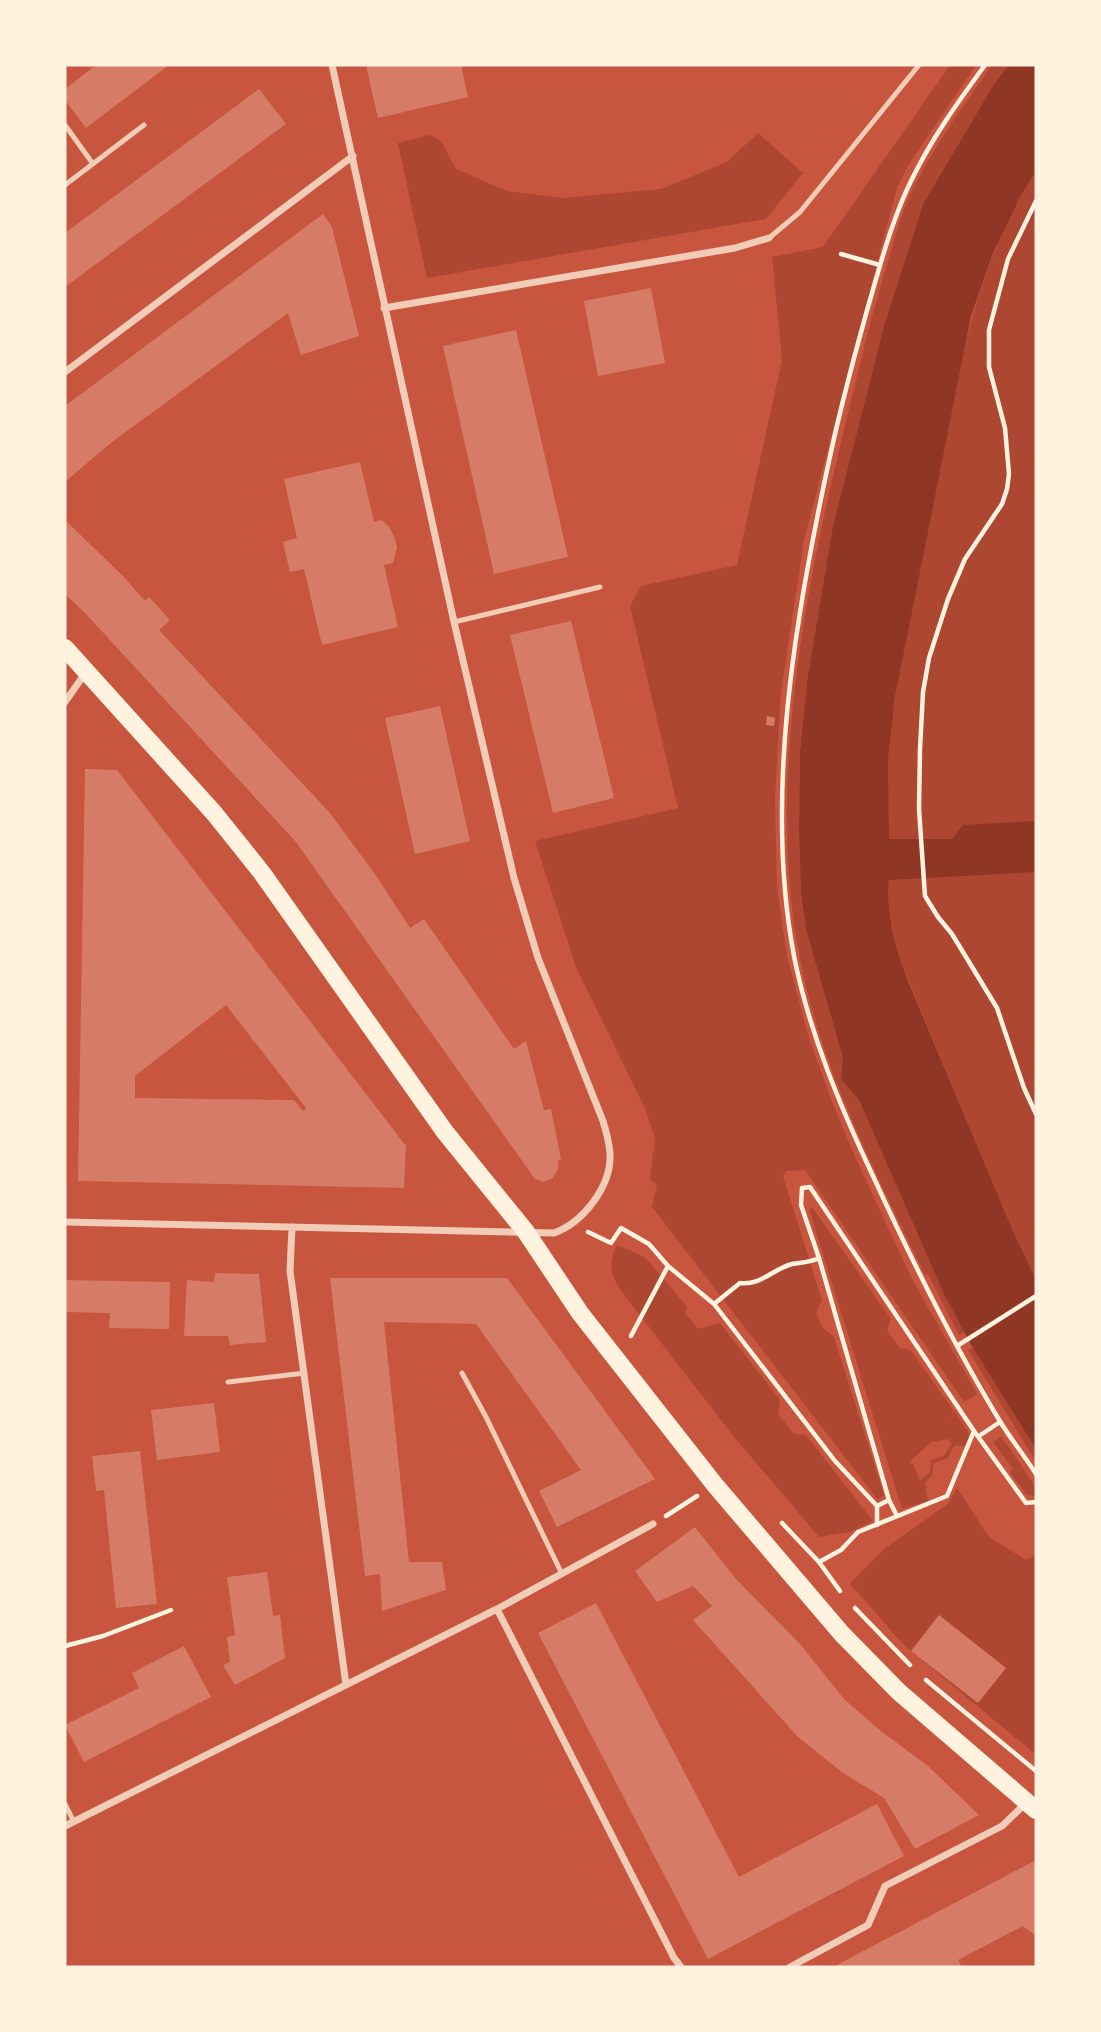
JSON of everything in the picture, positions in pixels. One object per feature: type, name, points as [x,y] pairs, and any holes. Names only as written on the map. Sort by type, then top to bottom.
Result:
[{"type":"main road","points":[[65,648],[214,813],[262,873],[445,1132],[526,1233],[580,1312],[715,1485],[842,1634],[890,1682],[1032,1806]]},
{"type":"street","points":[[65,1222],[554,1233],[572,1224],[591,1204],[605,1180],[610,1154],[608,1138],[538,958],[522,905],[454,622],[332,65]]},
{"type":"street","points":[[65,372],[353,156]]},
{"type":"street","points":[[384,308],[734,248],[769,238]]},
{"type":"street","points":[[65,702],[87,671]]},
{"type":"street","points":[[292,1227],[290,1271],[346,1685]]},
{"type":"street","points":[[65,1826],[497,1609],[653,1524]]},
{"type":"street","points":[[497,1609],[681,1967]]},
{"type":"street","points":[[790,1967],[868,1925],[885,1886],[1002,1826],[1032,1806]]},
{"type":"lane","points":[[769,238],[800,212],[919,65]]},
{"type":"lane","points":[[65,125],[93,164]]},
{"type":"lane","points":[[65,185],[144,125]]},
{"type":"lane","points":[[454,622],[600,587]]},
{"type":"lane","points":[[228,1382],[305,1373]]},
{"type":"lane","points":[[462,1373],[492,1428],[562,1574]]},
{"type":"lane","points":[[65,1804],[74,1822]]},
{"type":"path","points":[[985,65],[943,123],[900,205],[848,376],[820,502],[803,601],[784,755],[784,872],[794,954],[804,999],[827,1067],[884,1202],[957,1346],[1000,1422],[1036,1474]]},
{"type":"path","points":[[1036,201],[1008,258],[989,330],[989,367],[1005,428],[1009,474],[1007,489],[1002,504],[965,559],[948,599],[929,658],[923,692],[919,809],[925,896],[952,934],[997,1008],[1024,1088],[1036,1114]]},
{"type":"path","points":[[841,254],[880,265]]},
{"type":"path","points":[[898,1516],[889,1500],[801,1205],[802,1188],[810,1187],[974,1431],[1026,1503],[1036,1502]]},
{"type":"path","points":[[572,1224],[611,1243],[621,1228],[649,1244],[668,1266],[714,1304],[835,1461],[877,1506],[877,1525]]},
{"type":"path","points":[[714,1304],[740,1283],[750,1285],[790,1265],[804,1264],[819,1258]]},
{"type":"path","points":[[631,1336],[668,1266]]},
{"type":"path","points":[[957,1346],[1036,1296]]},
{"type":"path","points":[[979,1436],[1000,1422]]},
{"type":"path","points":[[819,1562],[841,1549],[858,1532],[947,1496],[974,1431]]},
{"type":"path","points":[[653,1524],[715,1485]]},
{"type":"path","points":[[877,1506],[889,1500]]},
{"type":"path","points":[[65,1646],[103,1636],[170,1610]]},
{"type":"shaded area","points":[[950,65],[976,65],[909,164],[897,188],[804,540],[781,693],[775,798],[777,888],[787,956],[808,1035],[853,1152],[911,1277],[977,1394],[964,1402],[805,1170],[786,1171],[783,1176],[822,1300],[816,1313],[823,1328],[834,1337],[884,1495],[878,1500],[652,1207],[657,1185],[650,1179],[655,1138],[644,1106],[576,967],[535,841],[678,808],[630,606],[641,586],[737,565],[782,360],[772,257],[823,247]]},
{"type":"shaded area","points":[[992,65],[1009,65],[994,84],[923,204],[884,326],[833,526],[808,675],[800,751],[801,893],[806,929],[843,1058],[841,1079],[859,1100],[943,1292],[966,1331],[959,1335],[928,1274],[925,1275],[868,1156],[819,1033],[798,948],[789,881],[787,812],[797,671],[808,601],[836,463],[878,295],[903,212],[921,173]]},
{"type":"shaded area","points":[[1009,65],[1036,65],[1036,171],[993,253],[971,316],[895,697],[888,759],[889,839],[952,839],[963,825],[1036,821],[1036,872],[889,880],[888,894],[892,932],[908,981],[1036,1280],[1036,1449],[973,1348],[943,1292],[859,1100],[841,1079],[843,1058],[806,929],[801,893],[799,830],[800,751],[808,675],[833,526],[884,326],[923,204],[994,84]]},
{"type":"shaded area","points":[[758,133],[803,173],[766,219],[427,278],[398,143],[430,135],[441,141],[456,169],[507,191],[562,198],[661,189],[727,162]]},
{"type":"shaded area","points":[[1036,171],[1036,1280],[895,948],[889,921],[888,759],[895,697],[947,428],[973,314],[999,241]]},
{"type":"shaded area","points":[[812,1207],[891,1319],[887,1330],[900,1348],[911,1350],[953,1410],[951,1424],[954,1410],[968,1432],[972,1445],[954,1446],[948,1458],[934,1463],[932,1475],[925,1483],[928,1501],[902,1509],[809,1209]],"holes":[[[948,1439],[951,1445],[944,1456],[931,1460],[930,1472],[920,1480],[913,1464],[908,1463],[931,1442]]]},
{"type":"shaded area","points":[[617,1245],[645,1257],[687,1307],[685,1313],[698,1329],[720,1323],[780,1400],[778,1414],[794,1434],[806,1435],[873,1521],[850,1532],[819,1537],[735,1438],[620,1290],[611,1266]]},
{"type":"shaded area","points":[[973,1348],[1036,1449],[1036,1462],[968,1350]]},
{"type":"shaded area","points":[[1001,1436],[1036,1487],[1036,1496],[1027,1495],[1010,1472],[1013,1469],[993,1442]]},
{"type":"shaded area","points":[[957,1488],[989,1537],[1026,1560],[1036,1555],[1036,1755],[903,1644],[850,1584],[884,1549],[948,1504]]},
{"type":"building","points":[[96,65],[169,65],[86,128],[65,100],[65,89]]},
{"type":"building","points":[[366,65],[461,65],[468,97],[378,118]]},
{"type":"building","points":[[259,89],[286,124],[65,287],[65,233]]},
{"type":"building","points":[[323,214],[332,227],[359,336],[301,355],[288,313],[112,442],[65,482],[65,406]]},
{"type":"building","points":[[651,288],[665,363],[598,376],[584,301]]},
{"type":"building","points":[[516,330],[568,557],[494,574],[443,346]]},
{"type":"building","points":[[360,462],[374,522],[382,520],[390,528],[397,547],[393,563],[384,565],[398,627],[322,645],[304,569],[290,572],[283,542],[297,538],[284,479]]},
{"type":"building","points":[[65,520],[145,601],[149,597],[170,620],[159,630],[330,813],[410,928],[424,919],[514,1049],[526,1041],[544,1110],[551,1109],[561,1159],[553,1178],[544,1182],[535,1179],[296,842],[65,594]]},
{"type":"building","points":[[571,621],[614,798],[553,813],[510,635]]},
{"type":"building","points":[[440,706],[470,841],[415,854],[385,718]]},
{"type":"building","points":[[767,716],[775,718],[774,726],[766,725]]},
{"type":"building","points":[[85,769],[117,770],[406,1146],[404,1188],[78,1181]],"holes":[[[226,1005],[306,1108],[303,1111],[294,1100],[135,1098],[135,1076]]]},
{"type":"building","points":[[215,1273],[259,1274],[266,1342],[230,1345],[228,1336],[184,1336],[187,1280],[214,1282]]},
{"type":"building","points":[[330,1278],[507,1278],[655,1479],[557,1527],[539,1491],[581,1470],[476,1324],[384,1322],[409,1562],[442,1562],[446,1590],[382,1611],[380,1574],[365,1576]]},
{"type":"building","points":[[65,1280],[170,1282],[169,1329],[109,1328],[110,1313],[65,1312]]},
{"type":"building","points":[[214,1403],[220,1452],[157,1460],[151,1410]]},
{"type":"building","points":[[140,1451],[157,1604],[116,1608],[104,1490],[96,1491],[92,1456]]},
{"type":"building","points":[[695,1527],[736,1579],[800,1644],[844,1699],[882,1732],[928,1766],[979,1815],[915,1849],[884,1798],[843,1773],[798,1737],[693,1620],[712,1606],[693,1586],[657,1602],[635,1571]]},
{"type":"building","points":[[267,1572],[273,1616],[280,1615],[285,1658],[235,1685],[223,1665],[230,1662],[227,1637],[235,1635],[227,1577]]},
{"type":"building","points":[[596,1603],[739,1877],[877,1804],[904,1856],[708,1959],[538,1633]]},
{"type":"building","points":[[939,1615],[1006,1668],[978,1703],[911,1651]]},
{"type":"building","points":[[184,1646],[211,1697],[84,1762],[65,1725],[139,1688],[132,1673]]},
{"type":"building","points":[[1036,1860],[1036,1936],[1023,1926],[958,1960],[962,1967],[833,1967]]}]
